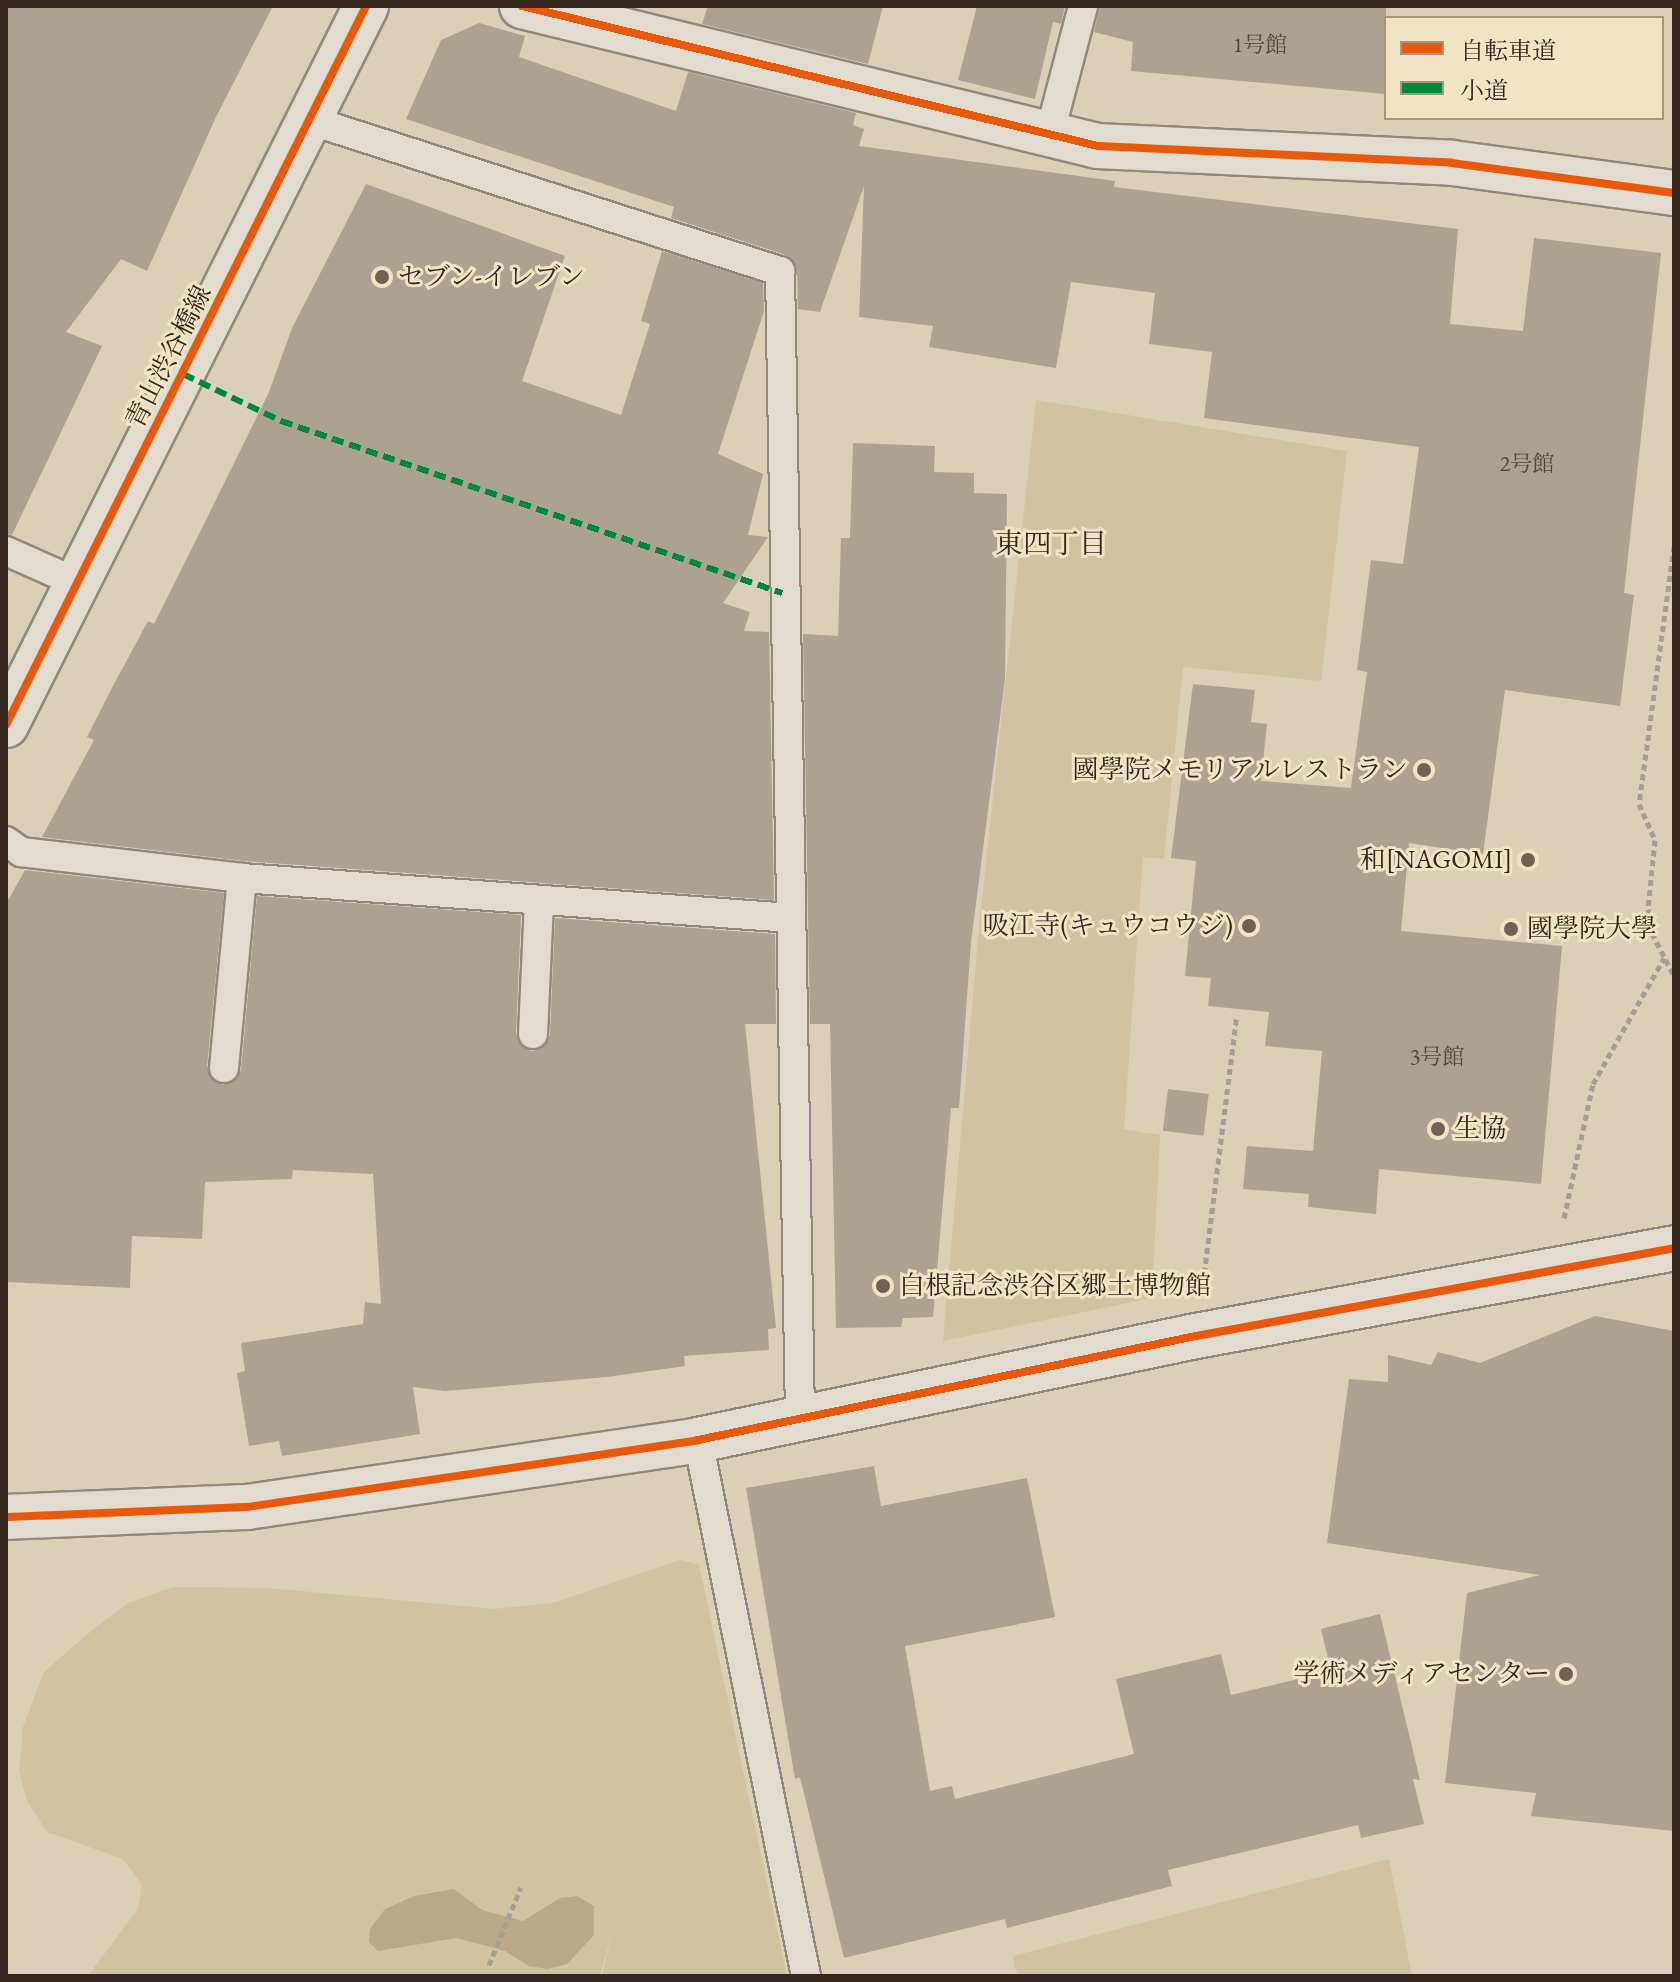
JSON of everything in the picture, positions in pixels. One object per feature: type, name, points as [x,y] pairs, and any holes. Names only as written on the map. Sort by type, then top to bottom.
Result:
[{"type":"street","name":"青山渋谷橋線","points":[[6,725],[366,6]]},
{"type":"street","points":[[522,6],[1098,146],[1452,163],[1674,193]]},
{"type":"street","points":[[6,1517],[247,1507],[698,1440],[1196,1336],[1674,1248]]},
{"type":"lane","points":[[1049,136],[1083,6]]},
{"type":"lane","points":[[309,120],[780,271],[800,1420]]},
{"type":"lane","points":[[6,551],[78,583]]},
{"type":"lane","points":[[6,841],[21,852],[242,878],[791,918]]},
{"type":"lane","points":[[224,1068],[242,878]]},
{"type":"lane","points":[[533,1034],[539,900]]},
{"type":"lane","points":[[698,1440],[806,1976]]},
{"type":"path","points":[[1674,546],[1639,804],[1655,840],[1648,909],[1652,933],[1674,976]]},
{"type":"path","points":[[1565,1229],[1563,1206],[1593,1084],[1665,958]]},
{"type":"path","points":[[1196,1336],[1237,1015]]},
{"type":"path","points":[[489,1965],[521,1887]]},
{"type":"shaded area","points":[[1036,400],[1347,451],[1321,681],[1183,667],[1164,859],[1143,857],[1124,1129],[1160,1135],[1152,1298],[943,1341],[979,927]]},
{"type":"shaded area","points":[[680,1560],[699,1565],[787,1976],[602,1976],[613,1929],[600,1976],[88,1976],[138,1909],[142,1885],[123,1859],[47,1832],[27,1801],[19,1771],[23,1727],[44,1672],[129,1603],[173,1587],[268,1588],[494,1609],[553,1603]]},
{"type":"shaded area","points":[[1389,1859],[1412,1976],[1019,1976],[1015,1968],[1013,1956]]},
{"type":"shaded area","points":[[454,1889],[482,1910],[523,1921],[560,1898],[577,1896],[594,1906],[594,1935],[567,1964],[547,1969],[529,1966],[505,1951],[456,1938],[378,1951],[369,1942],[370,1929],[385,1909],[414,1896]]},
{"type":"building","points":[[6,6],[273,6],[216,117],[147,271],[121,259],[66,332],[102,346],[12,535],[6,534]]},
{"type":"building","points":[[708,6],[883,6],[868,64],[702,24]]},
{"type":"building","points":[[977,6],[1065,6],[1061,24],[1053,22],[1035,99],[958,80]]},
{"type":"building","points":[[1100,6],[1386,6],[1384,94],[1131,71],[1133,42],[1094,32]]},
{"type":"building","points":[[479,23],[525,36],[519,57],[676,111],[688,72],[856,113],[853,125],[864,129],[859,146],[1115,181],[1114,187],[1458,229],[1450,324],[1523,331],[1534,238],[1661,253],[1624,593],[1634,595],[1620,706],[1505,690],[1483,854],[1409,843],[1401,931],[1562,946],[1541,1184],[1379,1169],[1376,1214],[1308,1207],[1309,1194],[1243,1189],[1247,1146],[1313,1151],[1322,1051],[1265,1046],[1269,1012],[1208,1006],[1211,978],[1185,976],[1196,861],[1171,858],[1193,684],[1255,690],[1251,722],[1267,724],[1261,781],[1351,788],[1367,672],[1357,670],[1371,560],[1403,564],[1419,447],[1204,418],[1212,352],[1149,344],[1155,293],[1071,282],[1056,368],[929,347],[933,326],[859,317],[864,186],[820,312],[798,309],[797,270],[786,255],[671,218],[674,207],[406,119],[441,40]]},
{"type":"building","points":[[366,184],[565,256],[522,381],[621,415],[650,324],[641,321],[662,251],[763,283],[764,311],[718,454],[763,474],[748,535],[768,537],[723,603],[750,612],[744,631],[769,632],[774,900],[244,861],[42,837],[94,740],[87,737],[113,686],[148,621],[154,624],[200,532],[269,392],[292,328]]},
{"type":"building","points":[[853,443],[935,446],[934,472],[974,473],[974,493],[1007,494],[1005,679],[971,942],[959,1108],[951,1108],[933,1317],[903,1318],[901,1327],[836,1328],[830,1024],[810,1024],[803,634],[838,636],[841,538],[850,538]]},
{"type":"building","points":[[25,870],[224,893],[207,1066],[214,1081],[223,1085],[237,1078],[241,1070],[257,896],[521,915],[516,1033],[518,1042],[531,1051],[541,1049],[550,1035],[555,918],[775,934],[776,1024],[745,1024],[776,1328],[768,1329],[769,1350],[684,1356],[685,1366],[607,1377],[445,1391],[413,1387],[420,1434],[282,1456],[279,1441],[249,1446],[237,1373],[245,1371],[241,1343],[363,1324],[365,1302],[381,1304],[373,1174],[293,1170],[292,1179],[205,1182],[202,1239],[132,1236],[130,1288],[6,1282],[6,904]]},
{"type":"building","points":[[1168,1089],[1209,1094],[1204,1136],[1163,1131]]},
{"type":"building","name":"学術メディアセンター","points":[[1595,1316],[1674,1331],[1674,1831],[1531,1816],[1536,1793],[1445,1783],[1467,1593],[1540,1575],[1327,1543],[1349,1379],[1388,1382],[1388,1355],[1431,1365],[1438,1352],[1480,1363]]},
{"type":"building","points":[[874,1466],[881,1506],[1027,1478],[1055,1617],[905,1646],[930,1791],[952,1786],[955,1799],[1134,1754],[1116,1679],[1221,1654],[1231,1695],[1331,1671],[1321,1629],[1380,1614],[1420,1780],[1413,1779],[1424,1824],[1361,1838],[1358,1825],[1168,1870],[1172,1886],[1007,1928],[1005,1919],[844,1958],[800,1777],[795,1779],[746,1488]]},
{"type":"marked path","points":[[183,374],[281,421],[782,593]]},
{"type":"cycle path","points":[[6,725],[366,6]]},
{"type":"cycle path","points":[[522,6],[1098,146],[1452,163],[1674,193]]},
{"type":"cycle path","points":[[6,1517],[247,1507],[698,1440],[1196,1336],[1674,1248]]},
{"type":"place","name":"セブン-イレブン","points":[[382,277]]},
{"type":"place","name":"國學院メモリアルレストラン","points":[[1424,770]]},
{"type":"place","name":"和[NAGOMI]","points":[[1528,860]]},
{"type":"place","name":"吸江寺(キュウコウジ)","points":[[1249,926]]},
{"type":"place","name":"國學院大學","points":[[1511,929]]},
{"type":"place","name":"生協","points":[[1438,1129]]},
{"type":"place","name":"白根記念渋谷区郷土博物館","points":[[883,1286]]},
{"type":"place","name":"学術メディアセンター","points":[[1566,1674]]},
{"type":"district","name":"東四丁目","points":[[1051,543]]}]
